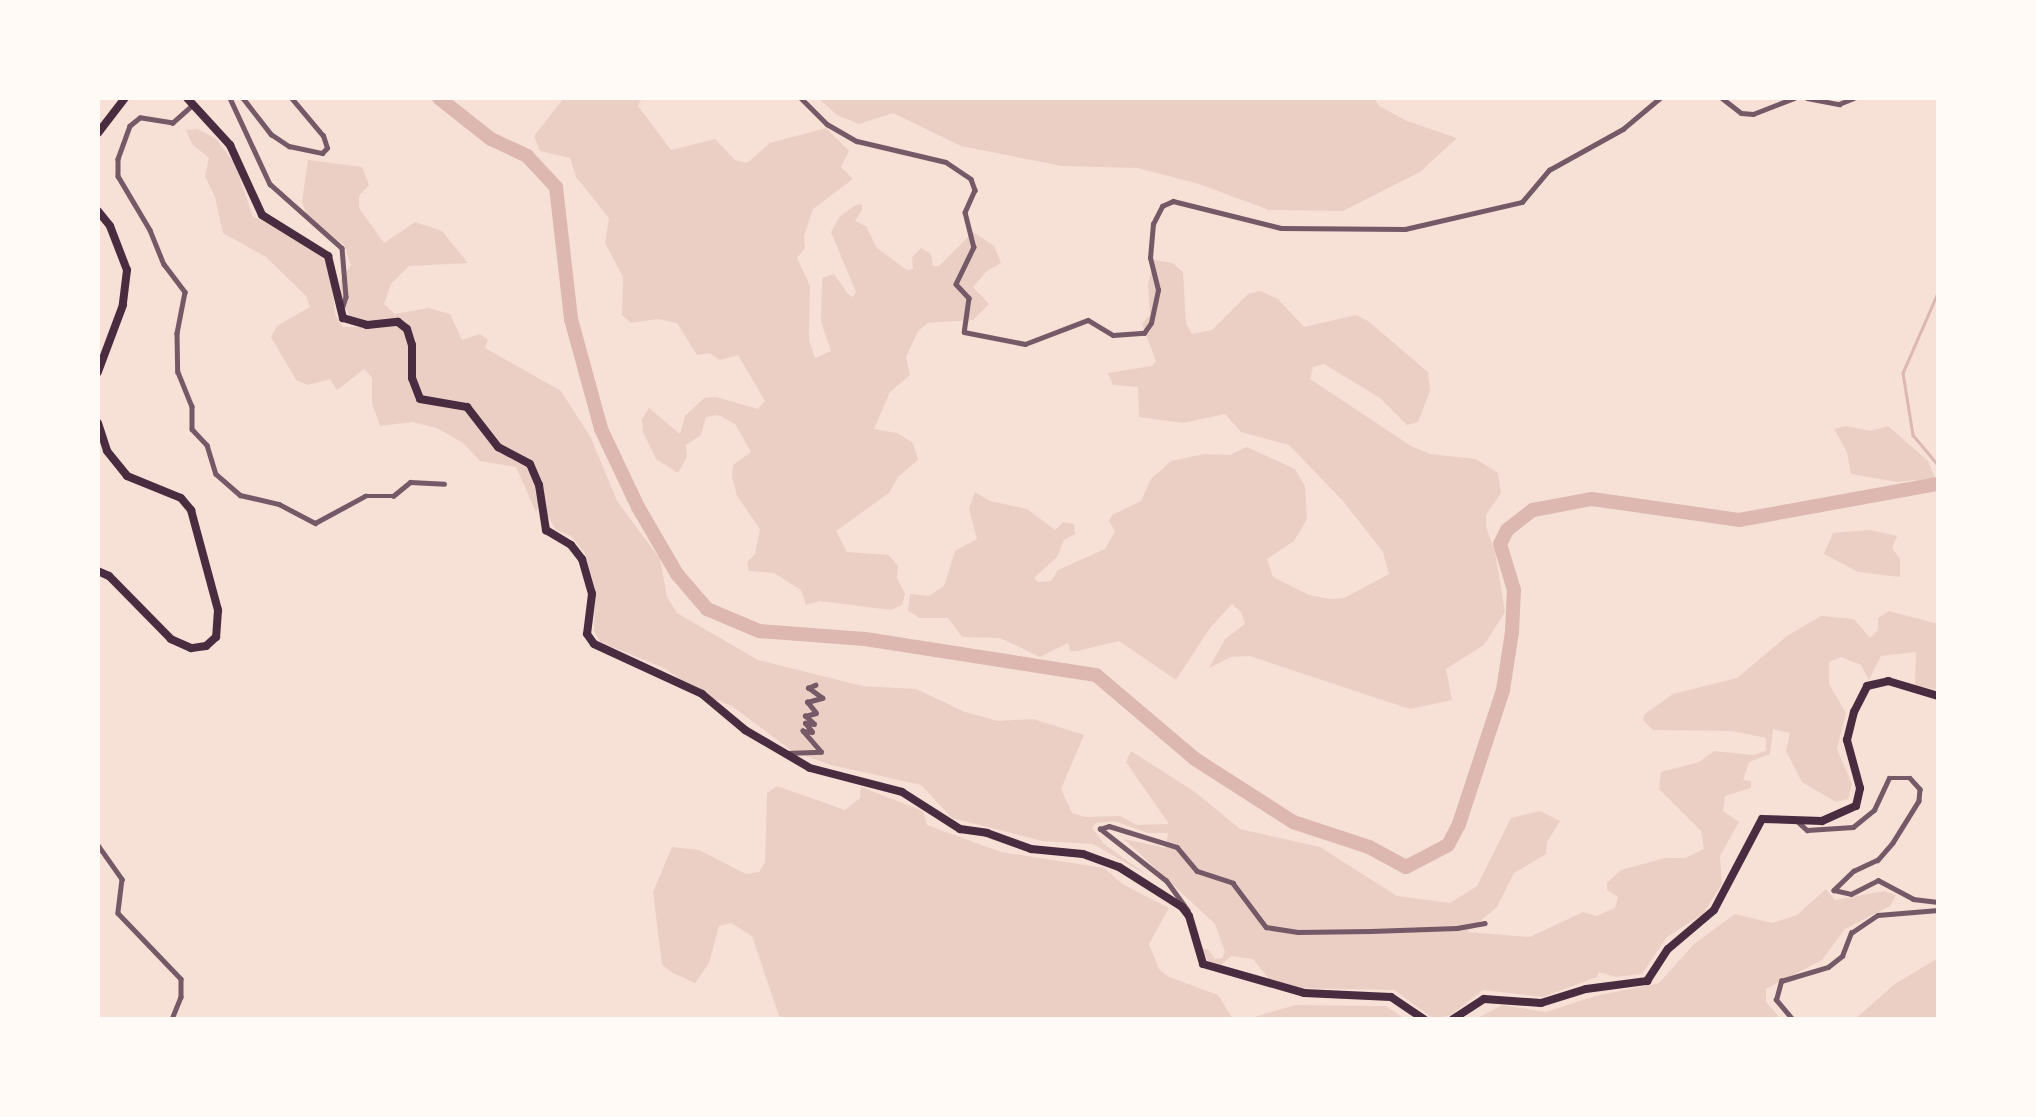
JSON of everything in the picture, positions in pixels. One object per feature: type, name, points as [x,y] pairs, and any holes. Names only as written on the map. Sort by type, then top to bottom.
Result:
[{"type":"highway","points":[[98,133],[125,98]]},
{"type":"highway","points":[[187,98],[230,145],[262,215],[328,256],[336,274],[340,313],[367,325],[398,322],[407,329],[412,345],[412,378],[420,399],[467,407],[498,447],[530,464],[539,485],[546,530],[571,545],[582,559],[593,593],[587,634],[594,644],[702,694],[745,730],[810,768],[902,792],[960,829],[987,833],[1031,849],[1083,854],[1119,867],[1189,915],[1203,964],[1304,993],[1391,997],[1424,1019]]},
{"type":"highway","points":[[98,211],[110,226],[127,270],[123,305],[98,372]]},
{"type":"highway","points":[[98,424],[107,451],[127,476],[181,498],[191,510],[218,610],[216,637],[206,646],[191,648],[171,639],[109,576],[98,570]]},
{"type":"highway","points":[[1453,1019],[1484,999],[1541,1003],[1586,989],[1647,981],[1668,949],[1714,911],[1762,819],[1822,821],[1856,806],[1860,788],[1847,740],[1854,712],[1867,686],[1888,681],[1938,696]]},
{"type":"street","points":[[230,98],[270,184],[342,248],[346,297],[340,313]]},
{"type":"street","points":[[243,98],[271,134],[301,150],[322,153],[327,148],[323,136],[291,98]]},
{"type":"street","points":[[801,98],[827,124],[857,141],[946,162],[971,179],[975,190],[965,212],[974,247],[956,284],[969,298],[964,332],[1025,344],[1088,320],[1113,335],[1144,333],[1151,323],[1158,290],[1150,257],[1153,224],[1162,206],[1172,201],[1280,228],[1405,229],[1522,202],[1549,170],[1623,129],[1660,98]]},
{"type":"street","points":[[1721,98],[1741,113],[1753,114],[1794,98]]},
{"type":"street","points":[[1807,98],[1839,104],[1854,98]]},
{"type":"street","points":[[194,105],[173,123],[141,118],[130,126],[118,159],[118,176],[150,230],[164,264],[185,292],[177,333],[178,372],[192,406],[192,429],[207,445],[216,474],[240,495],[279,504],[315,523],[365,496],[393,496],[410,482],[444,484]]},
{"type":"street","points":[[785,753],[821,752],[803,731],[812,732],[804,723],[814,724],[805,716],[816,713],[807,702],[822,698],[808,688],[815,685]]},
{"type":"street","points":[[1795,819],[1807,830],[1853,827],[1874,810],[1889,778],[1910,778],[1920,789],[1919,801],[1894,843],[1878,860],[1854,871],[1834,890],[1841,895],[1851,894],[1878,880],[1913,899],[1938,902]]},
{"type":"street","points":[[1189,915],[1184,901],[1166,881],[1100,829],[1110,826],[1177,847],[1197,871],[1233,883],[1266,927],[1298,932],[1371,931],[1457,929],[1485,923]]},
{"type":"street","points":[[98,845],[122,879],[118,913],[181,979],[181,997],[172,1019]]},
{"type":"street","points":[[1793,1019],[1776,1000],[1782,981],[1828,967],[1842,956],[1852,933],[1878,915],[1938,910]]},
{"type":"shaded area","points":[[564,98],[642,98],[638,106],[671,150],[715,139],[735,160],[747,163],[770,143],[826,128],[849,151],[841,167],[853,179],[813,209],[804,236],[805,248],[797,258],[810,286],[809,340],[815,358],[831,351],[821,322],[822,278],[834,274],[848,294],[853,297],[856,292],[831,232],[840,216],[856,205],[862,204],[862,210],[855,221],[866,226],[877,248],[907,270],[913,269],[912,257],[921,248],[931,254],[933,266],[939,266],[973,232],[994,246],[1001,263],[987,271],[973,287],[989,304],[973,320],[928,323],[918,331],[906,357],[910,375],[890,392],[874,429],[897,433],[913,443],[918,460],[898,477],[889,493],[836,531],[847,552],[889,555],[898,566],[897,578],[905,594],[902,605],[891,610],[819,601],[806,605],[801,590],[774,573],[749,571],[747,562],[755,554],[760,529],[737,496],[732,477],[733,465],[751,452],[735,424],[718,415],[706,417],[701,435],[686,445],[687,457],[678,473],[656,459],[643,432],[642,419],[649,408],[680,434],[685,416],[704,398],[716,397],[758,409],[765,401],[738,355],[720,360],[709,353],[697,355],[677,323],[658,319],[631,323],[622,315],[623,277],[605,243],[609,218],[576,177],[570,158],[540,151],[534,136]]},
{"type":"shaded area","points":[[818,98],[1374,98],[1379,106],[1407,121],[1457,138],[1420,172],[1343,211],[1269,210],[1199,184],[1138,168],[1062,166],[961,146],[893,113],[859,124],[837,115]]},
{"type":"shaded area","points":[[198,129],[216,139],[235,164],[253,217],[282,227],[322,257],[331,273],[335,314],[343,327],[368,327],[375,322],[350,316],[342,302],[340,281],[351,265],[344,245],[307,217],[302,201],[308,160],[362,167],[369,185],[359,196],[359,208],[384,243],[415,222],[442,231],[468,263],[409,266],[391,284],[384,304],[395,314],[428,308],[450,314],[462,340],[480,334],[488,340],[485,348],[561,391],[591,438],[617,501],[660,559],[667,597],[677,613],[758,660],[862,686],[916,689],[965,712],[998,721],[1033,719],[1084,735],[1061,789],[1072,813],[1085,817],[1120,816],[1137,825],[1169,824],[1126,762],[1131,751],[1195,792],[1240,829],[1320,847],[1397,896],[1450,903],[1477,886],[1511,818],[1540,811],[1560,821],[1547,842],[1546,854],[1514,873],[1497,907],[1467,932],[1530,937],[1583,912],[1596,916],[1615,908],[1618,897],[1607,890],[1607,883],[1621,870],[1665,858],[1685,858],[1704,849],[1701,831],[1659,789],[1661,772],[1699,762],[1714,751],[1753,755],[1766,751],[1766,738],[1732,731],[1653,730],[1643,720],[1645,714],[1673,694],[1737,678],[1787,636],[1821,616],[1854,619],[1870,638],[1878,630],[1878,618],[1889,611],[1938,624],[1938,690],[1915,685],[1916,652],[1881,656],[1869,680],[1861,665],[1841,657],[1829,662],[1829,684],[1846,713],[1837,749],[1852,784],[1848,799],[1836,802],[1802,782],[1786,751],[1790,733],[1773,729],[1770,754],[1749,762],[1743,780],[1751,781],[1751,788],[1725,796],[1723,811],[1739,822],[1720,856],[1722,884],[1703,914],[1667,937],[1642,974],[1616,977],[1599,972],[1597,977],[1543,997],[1483,990],[1451,1015],[1434,1019],[1394,990],[1298,988],[1269,979],[1253,959],[1231,956],[1220,966],[1208,961],[1201,948],[1209,950],[1215,959],[1222,958],[1225,952],[1215,924],[1124,839],[1166,848],[1168,833],[1148,833],[1114,821],[1096,823],[1092,828],[1104,844],[1147,875],[1093,844],[1042,841],[952,818],[921,785],[831,765],[792,751],[732,706],[702,694],[664,668],[600,642],[594,631],[595,588],[585,553],[571,536],[556,530],[540,502],[536,512],[516,467],[480,461],[463,443],[437,428],[412,422],[380,426],[372,403],[372,378],[364,369],[337,390],[330,379],[308,385],[296,380],[271,337],[277,326],[310,307],[306,296],[266,257],[223,233],[215,197],[205,176],[209,158],[192,144],[186,130]]},
{"type":"shaded area","points":[[1154,260],[1173,263],[1183,272],[1186,323],[1192,334],[1212,330],[1248,294],[1260,291],[1278,299],[1304,327],[1356,315],[1368,321],[1428,372],[1430,391],[1418,422],[1407,425],[1380,398],[1324,364],[1313,367],[1310,379],[1411,446],[1430,454],[1476,459],[1498,473],[1501,493],[1486,515],[1486,527],[1495,552],[1505,612],[1484,645],[1446,669],[1452,700],[1410,709],[1250,656],[1231,657],[1209,668],[1225,639],[1245,624],[1241,612],[1232,604],[1210,628],[1176,680],[1119,641],[1077,651],[1070,651],[1068,643],[1040,657],[1000,638],[962,637],[948,618],[920,618],[908,611],[910,594],[929,596],[944,586],[955,551],[977,539],[969,509],[975,492],[990,501],[1027,509],[1055,530],[1063,522],[1074,524],[1075,534],[1064,540],[1057,557],[1034,578],[1038,582],[1051,581],[1058,570],[1105,549],[1115,531],[1109,521],[1112,515],[1141,501],[1151,479],[1171,461],[1204,454],[1230,455],[1247,447],[1295,469],[1305,486],[1307,519],[1294,541],[1267,559],[1273,577],[1309,595],[1331,599],[1344,598],[1389,574],[1383,552],[1343,501],[1289,445],[1241,432],[1225,414],[1183,423],[1139,417],[1138,387],[1113,385],[1108,373],[1152,366],[1156,361],[1142,324],[1150,315],[1148,284]]},
{"type":"shaded area","points":[[1846,426],[1871,431],[1888,426],[1928,461],[1935,478],[1897,482],[1851,474],[1847,452],[1834,429]]},
{"type":"shaded area","points":[[1870,530],[1897,536],[1892,548],[1900,559],[1900,577],[1858,572],[1824,554],[1833,533]]},
{"type":"shaded area","points":[[777,786],[845,810],[860,798],[861,787],[923,811],[927,825],[1001,852],[1104,868],[1124,885],[1169,908],[1149,944],[1159,969],[1169,977],[1218,995],[1233,1019],[789,1019],[779,1016],[752,936],[731,923],[719,926],[709,963],[695,983],[673,973],[662,965],[653,892],[672,847],[699,850],[746,874],[759,872],[765,862],[767,793]]},
{"type":"shaded area","points":[[1826,889],[1835,900],[1884,891],[1896,895],[1890,906],[1845,929],[1822,960],[1766,989],[1766,1002],[1781,1019],[1476,1019],[1502,1005],[1546,1012],[1595,996],[1659,983],[1694,944],[1735,914],[1772,923],[1797,915]]},
{"type":"shaded area","points":[[1938,958],[1938,1019],[1855,1019],[1895,984]]},
{"type":"shaded area","points":[[1295,1005],[1386,1006],[1405,1019],[1248,1019]]},
{"type":"waterway","points":[[439,98],[491,139],[527,156],[556,187],[571,319],[601,429],[638,507],[677,574],[707,609],[759,631],[865,639],[1096,675],[1195,759],[1293,822],[1369,847],[1406,867],[1448,845],[1459,824],[1503,690],[1512,632],[1514,590],[1500,544],[1507,530],[1533,510],[1592,499],[1739,520],[1938,484]]},
{"type":"waterway","points":[[1938,293],[1903,373],[1913,435],[1938,465]]}]
